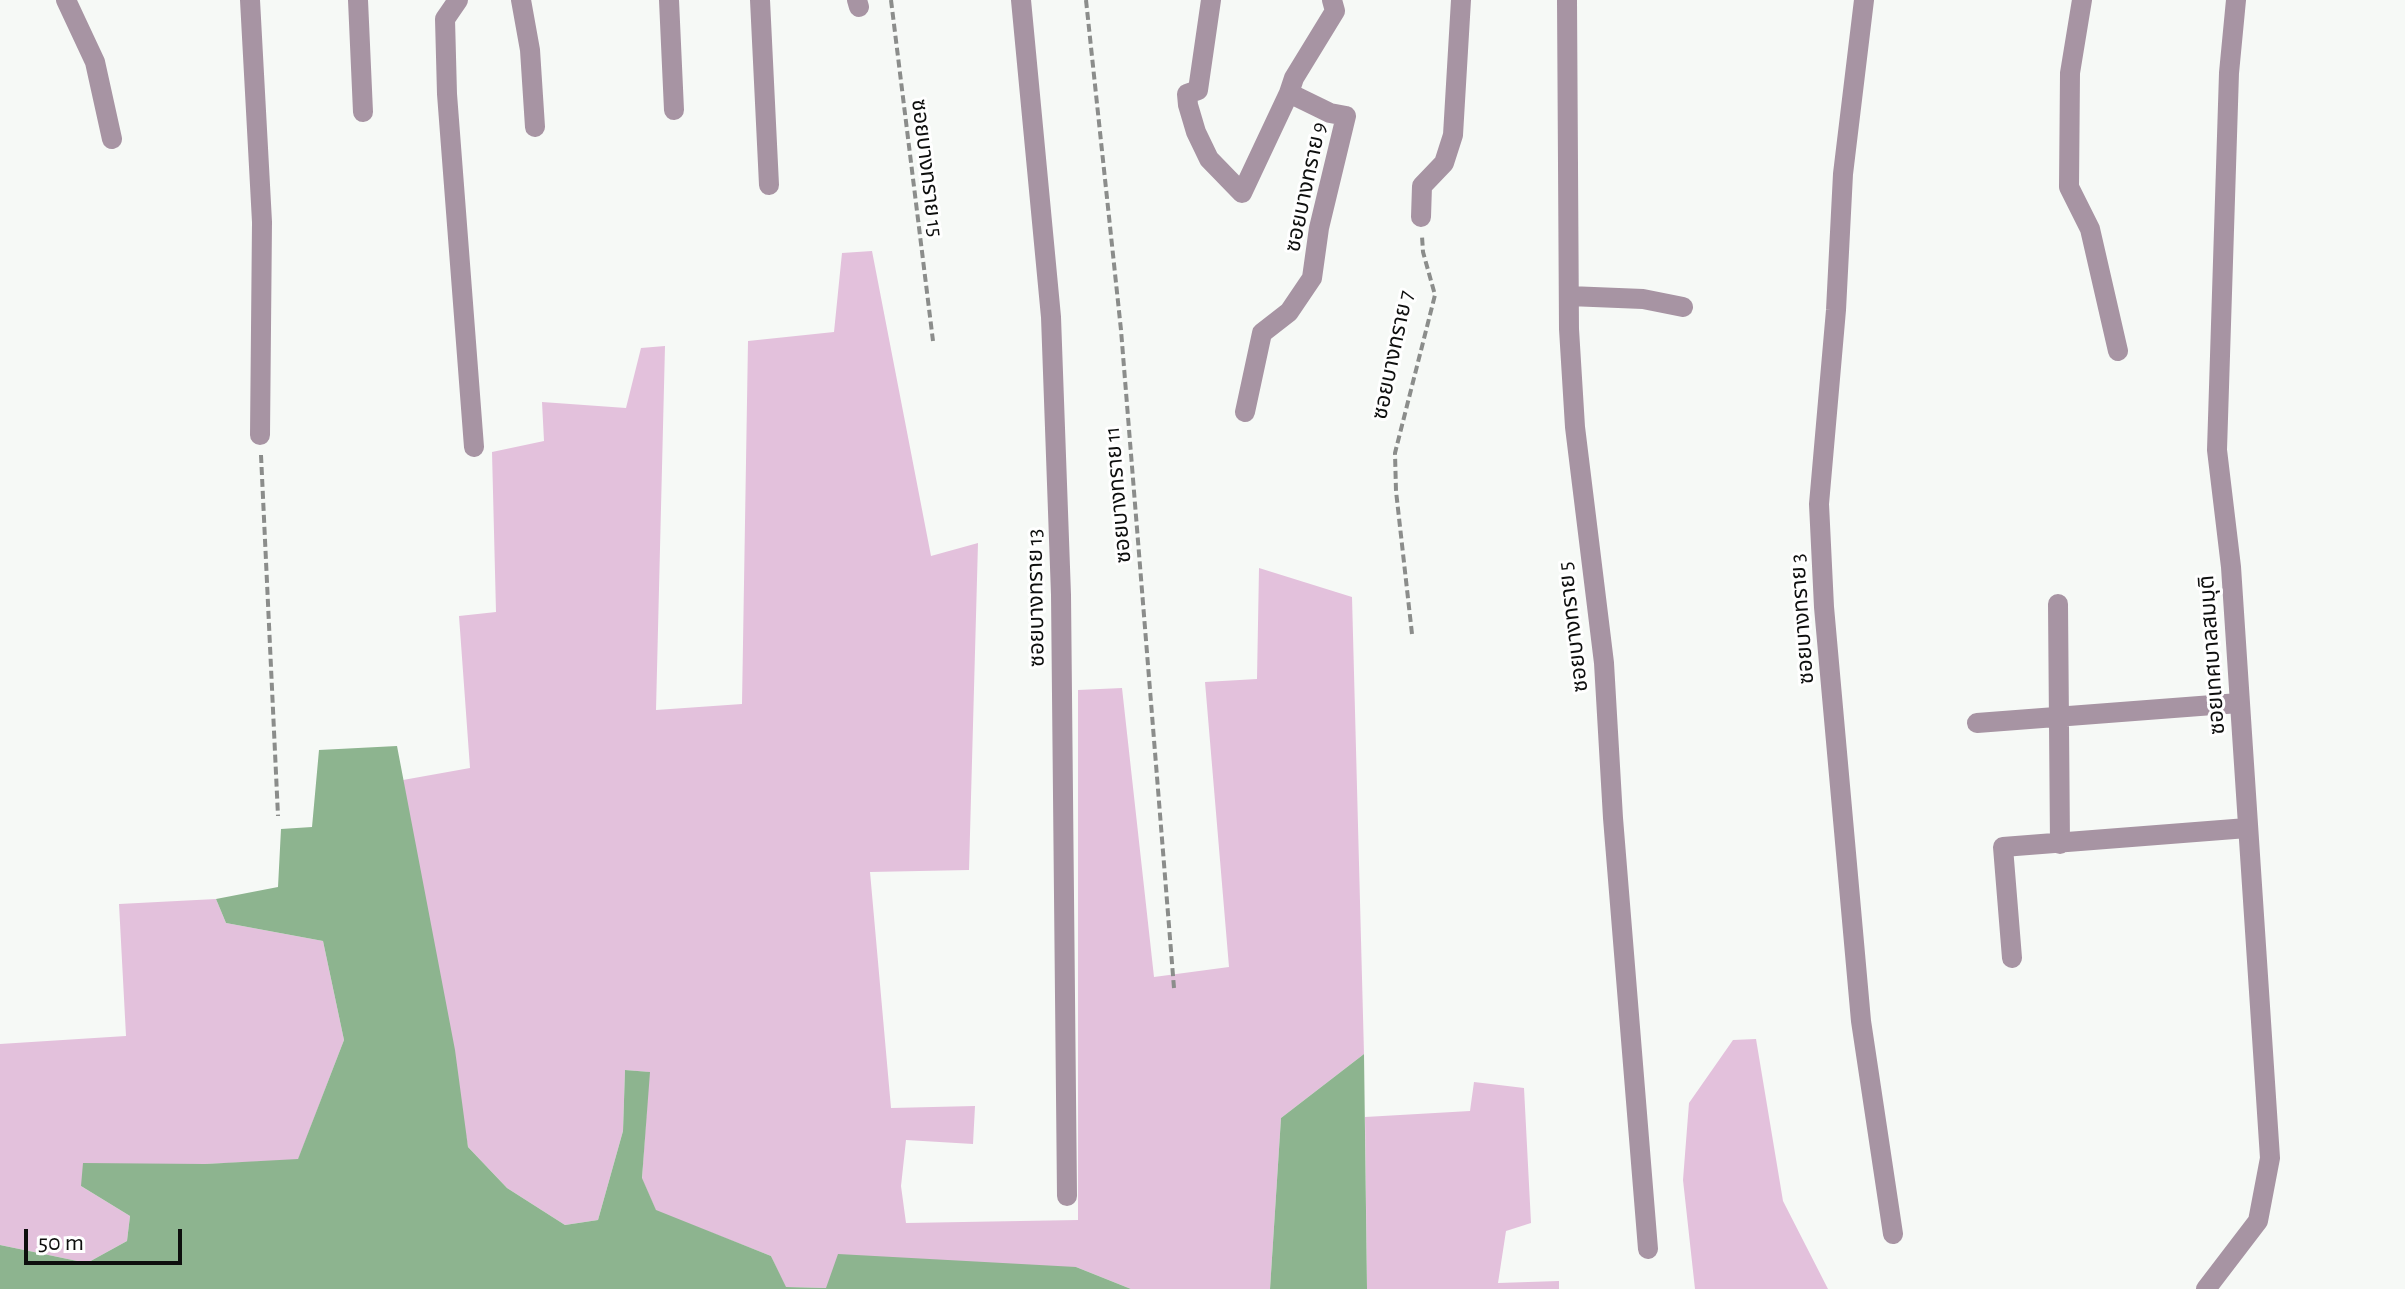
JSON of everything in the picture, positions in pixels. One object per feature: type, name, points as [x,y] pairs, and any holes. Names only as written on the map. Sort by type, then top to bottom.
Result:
[{"type":"street","points":[[66,0],[95,62],[112,139]]},
{"type":"street","points":[[250,0],[262,222],[260,435]]},
{"type":"street","points":[[358,0],[363,112]]},
{"type":"street","points":[[458,0],[445,19],[447,94],[474,447]]},
{"type":"street","points":[[521,0],[530,50],[535,127]]},
{"type":"street","points":[[669,0],[674,110]]},
{"type":"street","points":[[760,0],[769,185]]},
{"type":"street","name":"ซอยบางทราย 13","points":[[1021,0],[1051,317],[1061,595],[1067,1196]]},
{"type":"street","points":[[1211,0],[1198,90],[1187,94],[1188,105],[1209,159],[1242,193],[1289,93]]},
{"type":"street","name":"ซอยบางทราย 9","points":[[1245,412],[1262,333],[1289,312],[1312,278],[1319,228],[1346,116],[1330,113],[1289,93],[1294,78],[1335,11],[1332,0]]},
{"type":"street","points":[[1421,217],[1422,186],[1444,163],[1453,135],[1461,0]]},
{"type":"street","name":"ซอยบางทราย 5","points":[[1567,0],[1569,296],[1575,427],[1604,663],[1613,818],[1648,1249]]},
{"type":"street","name":"ซอยบางทราย 3","points":[[1864,0],[1843,174],[1836,310],[1819,504],[1825,623],[1861,1021],[1893,1234]]},
{"type":"street","points":[[2082,0],[2070,73],[2069,187],[2090,229],[2118,351]]},
{"type":"street","name":"ซอยเทศบาลสมมุติ","points":[[2206,1289],[2258,1221],[2270,1158],[2231,567],[2217,450],[2229,73],[2236,0]]},
{"type":"street","points":[[1569,296],[1643,299],[1683,307]]},
{"type":"street","points":[[2058,604],[2060,844]]},
{"type":"street","points":[[1977,723],[2239,703]]},
{"type":"street","points":[[2012,958],[2003,847],[2247,828]]},
{"type":"path","name":"ซอยบางทราย 15","points":[[891,0],[933,341]]},
{"type":"path","name":"ซอยบางทราย 11","points":[[1086,0],[1122,346],[1174,988]]},
{"type":"path","name":"ซอยบางทราย 7","points":[[1412,634],[1396,491],[1395,453],[1435,295],[1423,252],[1421,217]]},
{"type":"path","points":[[260,435],[278,816]]},
{"type":"shaded area","points":[[872,251],[931,556],[978,543],[969,870],[870,872],[891,1108],[975,1106],[973,1144],[906,1140],[901,1186],[906,1223],[1078,1220],[1078,690],[1122,688],[1154,977],[1229,967],[1205,682],[1257,679],[1259,568],[1352,597],[1364,1054],[1281,1118],[1270,1289],[1131,1289],[1076,1267],[826,1288],[785,1287],[771,1256],[656,1211],[642,1179],[649,1072],[625,1070],[623,1131],[598,1220],[565,1225],[507,1188],[468,1147],[403,780],[470,768],[459,616],[496,612],[492,452],[544,441],[542,402],[626,408],[641,348],[665,346],[656,710],[742,704],[748,341],[834,332],[842,253]]},
{"type":"shaded area","points":[[397,746],[455,1050],[468,1147],[507,1188],[565,1225],[598,1220],[623,1131],[625,1070],[650,1072],[642,1178],[656,1210],[771,1256],[786,1287],[826,1288],[838,1254],[1076,1267],[1131,1289],[0,1289],[0,1245],[87,1263],[127,1241],[130,1216],[81,1186],[83,1163],[205,1164],[298,1159],[344,1040],[323,941],[226,923],[216,899],[278,887],[281,829],[312,827],[319,750]]},
{"type":"shaded area","points":[[216,899],[226,923],[323,941],[344,1040],[298,1160],[205,1164],[81,1186],[130,1216],[127,1241],[87,1263],[0,1245],[0,1044],[126,1036],[119,904]]},
{"type":"shaded area","points":[[1756,1039],[1783,1201],[1828,1289],[1695,1289],[1683,1180],[1689,1103],[1733,1040]]},
{"type":"shaded area","points":[[1364,1054],[1367,1289],[1270,1289],[1281,1118]]},
{"type":"shaded area","points":[[1474,1082],[1524,1088],[1531,1223],[1506,1231],[1498,1283],[1559,1281],[1559,1289],[1367,1289],[1365,1117],[1470,1111]]}]
